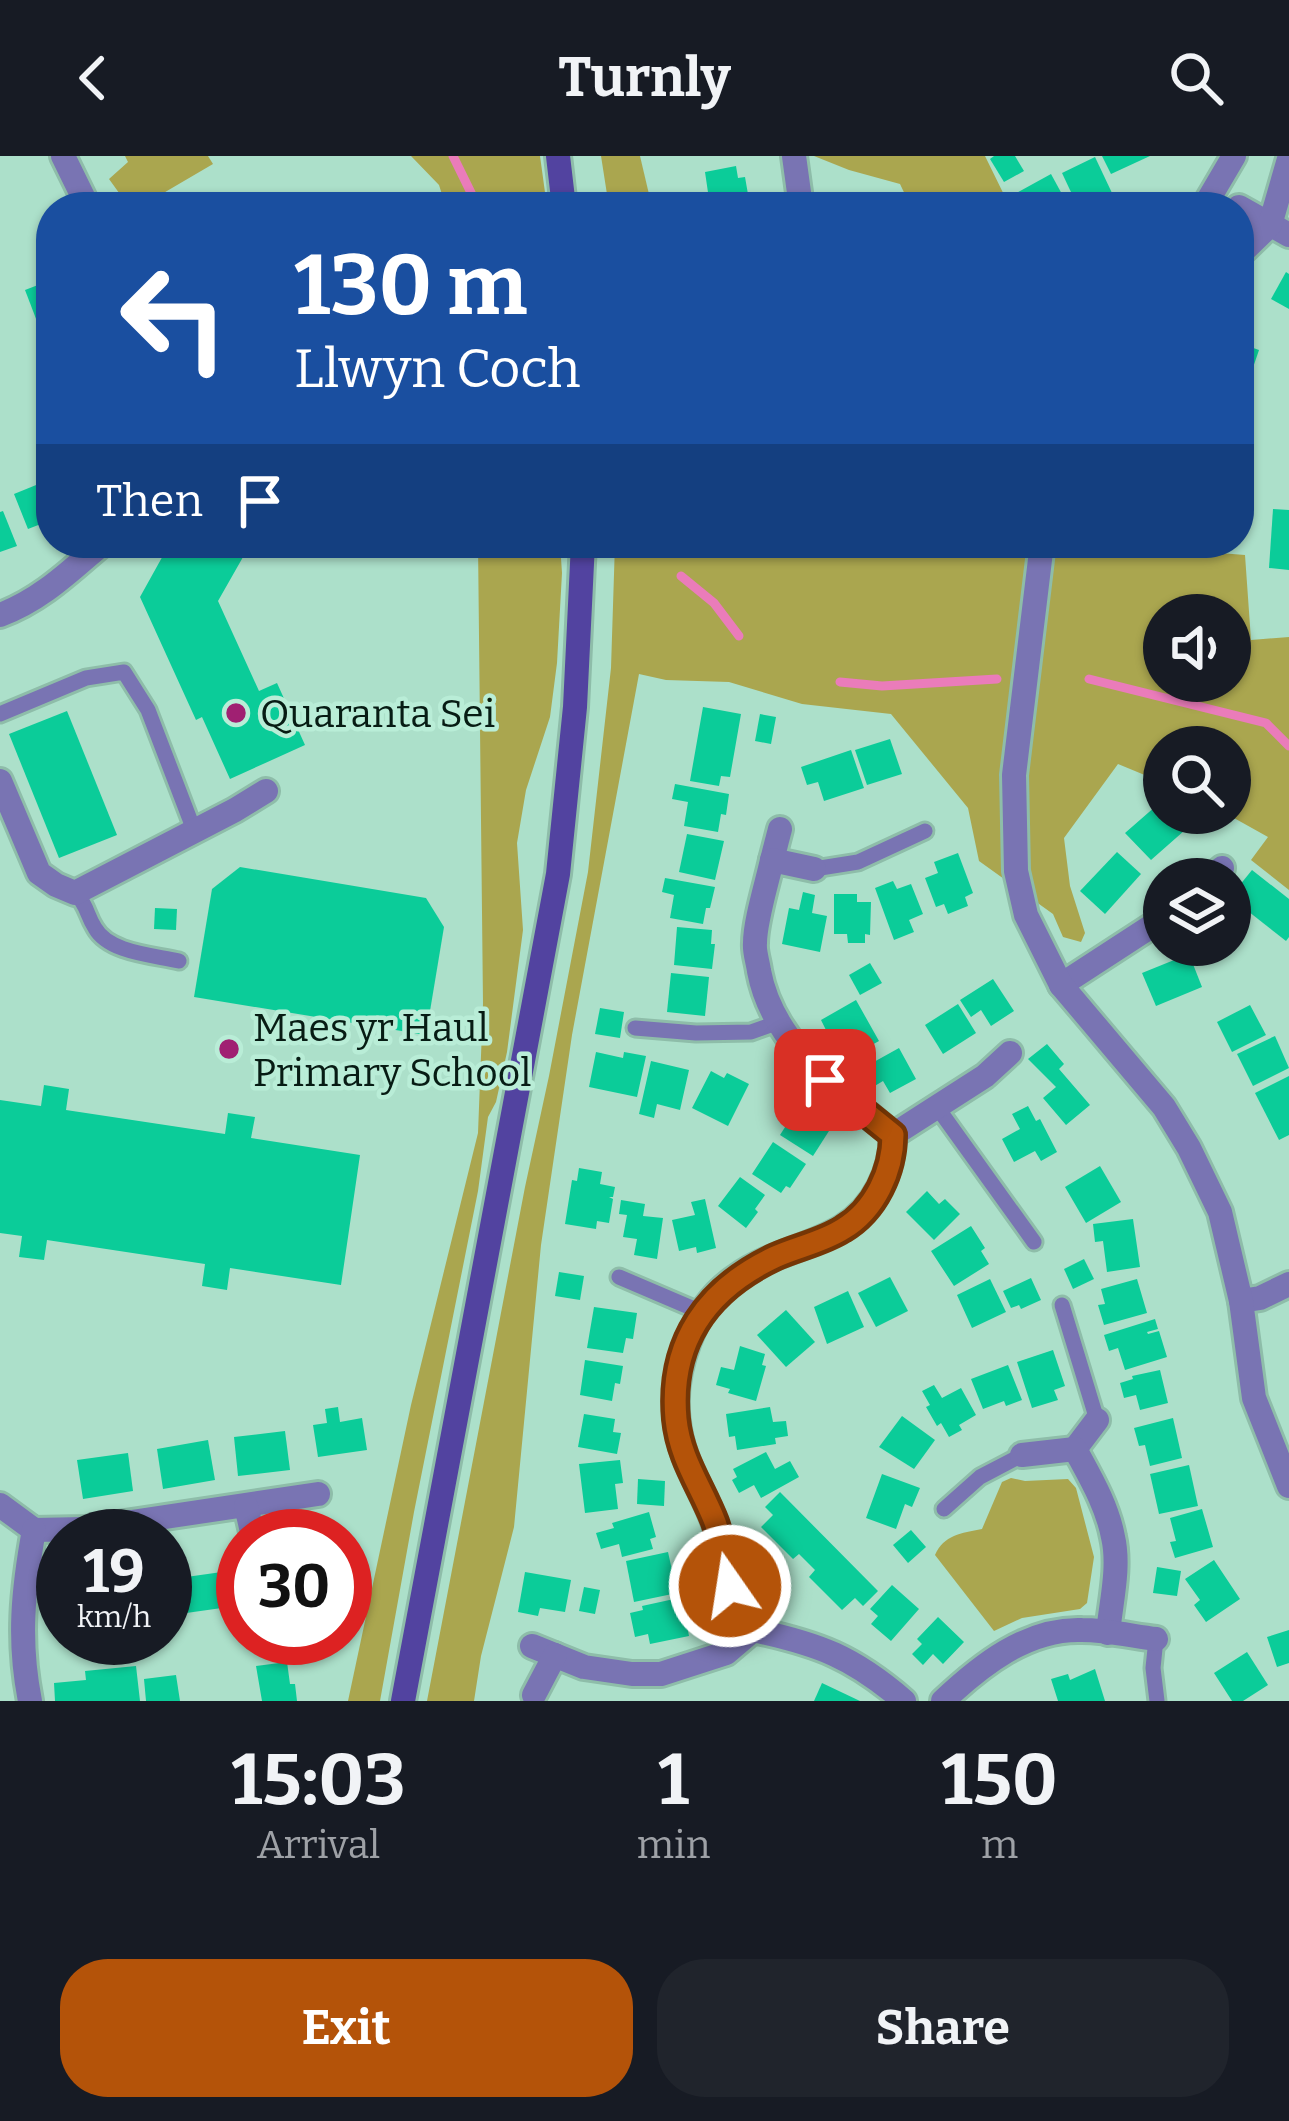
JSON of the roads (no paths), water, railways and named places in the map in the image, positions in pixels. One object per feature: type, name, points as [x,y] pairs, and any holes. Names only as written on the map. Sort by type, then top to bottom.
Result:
[{"type":"main road","points":[[558,156],[562,192]]},
{"type":"main road","points":[[403,1701],[558,874],[575,707],[582,558]]},
{"type":"street","points":[[62,156],[80,192]]},
{"type":"street","points":[[794,156],[799,192]]},
{"type":"street","points":[[1214,192],[1234,156]]},
{"type":"street","points":[[1254,246],[1280,230],[1289,158]]},
{"type":"street","points":[[0,615],[24,607],[86,558]]},
{"type":"street","points":[[1040,558],[1015,775],[1016,871],[1026,915],[1061,986],[1164,1107],[1220,1212],[1240,1301],[1254,1398],[1289,1486]]},
{"type":"street","points":[[0,782],[39,873],[75,893],[266,791]]},
{"type":"street","points":[[780,830],[754,943],[763,991],[805,1059],[893,1135]]},
{"type":"street","points":[[772,860],[814,869]]},
{"type":"street","points":[[1061,986],[1143,932]]},
{"type":"street","points":[[893,1135],[985,1076],[1010,1053]]},
{"type":"street","points":[[893,1135],[886,1175],[867,1210],[843,1229],[738,1276],[701,1312],[680,1365],[676,1420],[690,1473],[716,1524],[740,1621],[753,1630],[827,1649],[867,1670],[904,1701]]},
{"type":"street","points":[[1240,1301],[1288,1288]]},
{"type":"street","points":[[1022,1455],[1075,1449],[1097,1420]]},
{"type":"street","points":[[1075,1449],[1099,1493],[1114,1539],[1108,1633]]},
{"type":"street","points":[[0,1505],[34,1530],[85,1529],[318,1494]]},
{"type":"street","points":[[30,1701],[22,1641],[24,1587],[34,1530]]},
{"type":"street","points":[[943,1701],[968,1678],[1032,1638],[1078,1629],[1156,1639]]},
{"type":"street","points":[[533,1698],[543,1650],[584,1666],[661,1674],[726,1653],[753,1630]]},
{"type":"lane","points":[[0,714],[86,678],[124,673],[148,710],[194,830]]},
{"type":"lane","points":[[814,869],[858,862],[925,831]]},
{"type":"lane","points":[[75,893],[87,905],[96,931],[116,946],[179,961]]},
{"type":"lane","points":[[635,1028],[751,1032],[779,1022]]},
{"type":"lane","points":[[937,1106],[1034,1242]]},
{"type":"lane","points":[[619,1277],[701,1312]]},
{"type":"lane","points":[[1062,1305],[1097,1420]]},
{"type":"lane","points":[[944,1508],[980,1477],[1022,1455]]},
{"type":"lane","points":[[1156,1639],[1157,1701]]},
{"type":"waterway","points":[[453,156],[471,192]]},
{"type":"waterway","points":[[681,576],[714,603],[739,636]]},
{"type":"waterway","points":[[840,682],[882,686],[997,679]]},
{"type":"waterway","points":[[1089,679],[1266,723],[1289,746]]},
{"type":"place","name":"Quaranta Sei","points":[[236,713]]},
{"type":"place","name":"Maes yr Haul Primary School","points":[[229,1049]]}]
